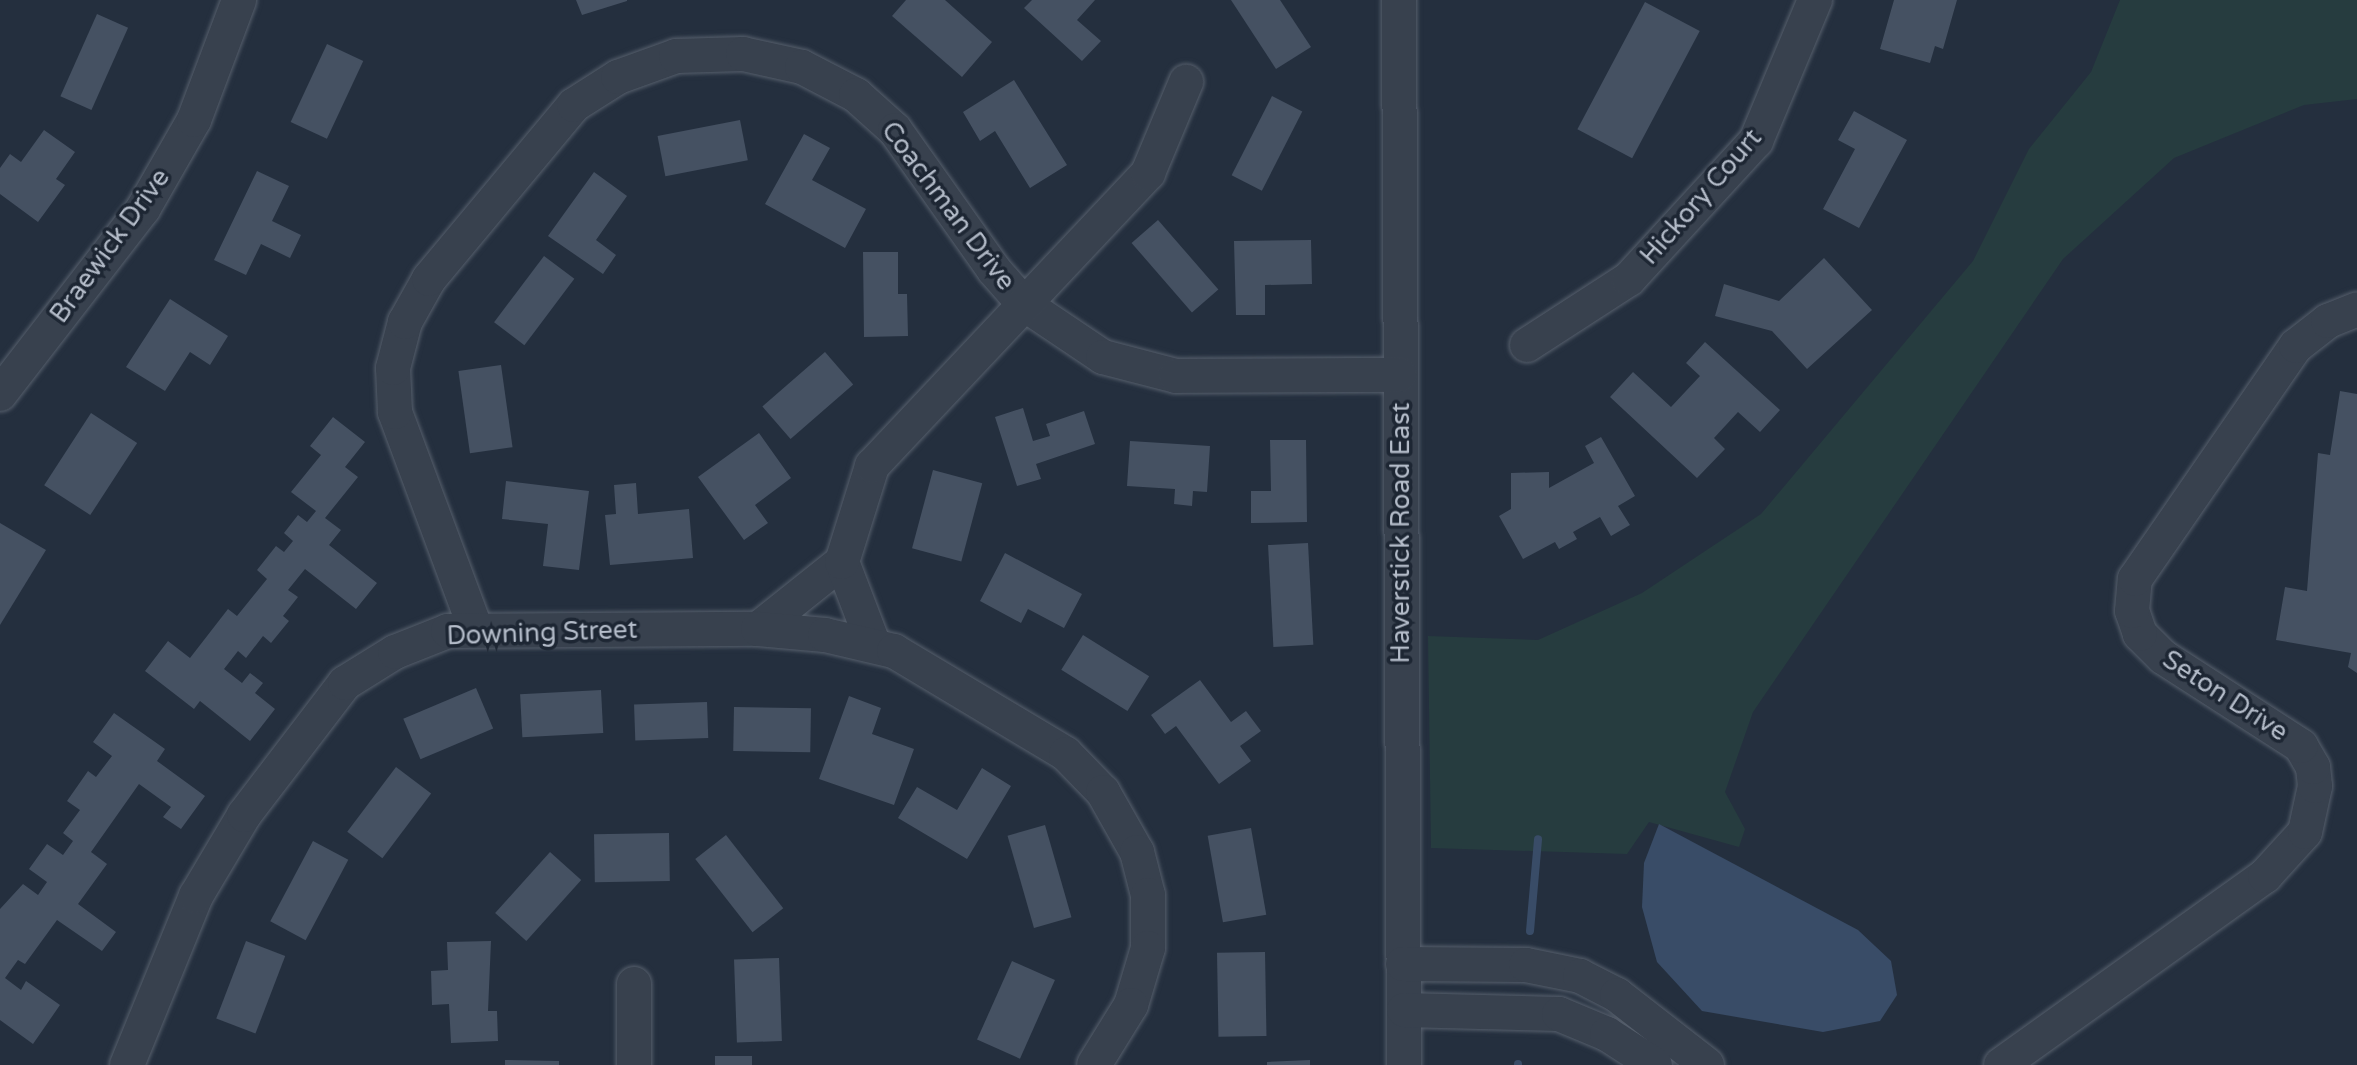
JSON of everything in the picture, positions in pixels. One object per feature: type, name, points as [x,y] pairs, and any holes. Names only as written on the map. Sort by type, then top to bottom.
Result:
[{"type":"street","name":"Braewick Drive","points":[[0,394],[143,209],[194,120],[239,0]]},
{"type":"street","name":"Haverstick Road East","points":[[1399,0],[1404,1065]]},
{"type":"street","name":"Hickory Court","points":[[1527,345],[1629,279],[1756,141],[1815,0]]},
{"type":"street","name":"Coachman Drive","points":[[476,630],[399,425],[393,368],[405,322],[429,279],[547,132],[591,93],[676,56],[743,54],[802,67],[856,95],[895,130],[994,270],[1024,304],[1084,347],[1134,368],[1176,376],[1400,375]]},
{"type":"street","points":[[758,629],[842,562],[872,466],[1148,173],[1186,82]]},
{"type":"street","name":"Seton Drive","points":[[2001,1065],[2265,876],[2305,832],[2315,786],[2313,767],[2301,746],[2147,642],[2132,611],[2135,579],[2296,346],[2328,321],[2357,309]]},
{"type":"street","points":[[842,562],[873,643]]},
{"type":"street","name":"Downing Street","points":[[127,1065],[196,896],[297,739],[345,683],[395,652],[448,631],[758,629],[873,643],[928,669],[1066,754],[1103,792],[1137,852],[1148,895],[1148,948],[1131,1005],[1094,1065]]},
{"type":"street","points":[[1403,964],[1526,965],[1580,976],[1617,995],[1707,1065]]},
{"type":"street","points":[[634,984],[634,1065]]},
{"type":"street","points":[[1404,1010],[1559,1014],[1607,1034],[1655,1065]]},
{"type":"green space","points":[[2120,0],[2357,0],[2357,99],[2304,105],[2174,158],[2063,259],[1753,712],[1725,792],[1745,829],[1739,847],[1649,822],[1627,854],[1431,848],[1428,636],[1538,640],[1642,593],[1761,514],[1973,261],[2029,149],[2091,72]]},
{"type":"water","points":[[1659,824],[1858,930],[1891,961],[1897,995],[1880,1021],[1823,1032],[1702,1011],[1657,962],[1642,907],[1644,863]]},
{"type":"building","points":[[576,0],[627,0],[627,1],[582,15]]},
{"type":"building","points":[[906,0],[945,0],[992,42],[962,77],[892,16]]},
{"type":"building","points":[[1032,0],[1095,0],[1077,20],[1101,41],[1082,61],[1024,8]]},
{"type":"building","points":[[1231,0],[1280,0],[1311,47],[1276,69]]},
{"type":"building","points":[[1894,0],[1957,0],[1943,49],[1935,46],[1930,63],[1880,49]]},
{"type":"building","points":[[1645,2],[1700,31],[1632,158],[1577,129]]},
{"type":"building","points":[[97,14],[128,28],[91,110],[60,96]]},
{"type":"building","points":[[327,44],[363,61],[327,139],[291,122]]},
{"type":"building","points":[[1014,80],[1067,165],[1030,188],[995,131],[980,141],[963,112]]},
{"type":"building","points":[[1272,96],[1302,111],[1262,191],[1232,175]]},
{"type":"building","points":[[1854,111],[1907,140],[1859,228],[1823,209],[1855,149],[1838,140]]},
{"type":"building","points":[[740,120],[748,160],[665,176],[658,136]]},
{"type":"building","points":[[44,130],[75,152],[56,179],[65,185],[38,222],[0,194],[0,168],[10,154],[21,162]]},
{"type":"building","points":[[804,134],[830,148],[812,180],[866,209],[845,248],[765,204]]},
{"type":"building","points":[[257,171],[289,186],[272,221],[301,235],[290,258],[261,244],[246,275],[214,260]]},
{"type":"building","points":[[594,172],[627,196],[596,240],[616,255],[603,274],[548,236]]},
{"type":"building","points":[[1158,220],[1218,289],[1192,312],[1132,243]]},
{"type":"building","points":[[1311,240],[1312,284],[1265,285],[1265,315],[1236,315],[1234,241]]},
{"type":"building","points":[[863,252],[898,252],[898,294],[907,294],[908,336],[864,337]]},
{"type":"building","points":[[544,256],[574,279],[524,345],[494,322]]},
{"type":"building","points":[[1824,258],[1872,310],[1807,369],[1772,331],[1715,316],[1724,284],[1779,301]]},
{"type":"building","points":[[170,299],[228,336],[210,365],[190,352],[165,391],[126,367]]},
{"type":"building","points":[[1705,342],[1780,410],[1760,432],[1738,412],[1714,438],[1725,449],[1697,478],[1610,397],[1633,372],[1671,407],[1700,376],[1686,363]]},
{"type":"building","points":[[825,352],[853,384],[791,439],[762,406]]},
{"type":"building","points":[[501,365],[513,447],[470,453],[458,371]]},
{"type":"building","points":[[2340,391],[2357,394],[2357,673],[2348,667],[2351,653],[2276,640],[2285,587],[2307,591],[2318,453],[2330,455]]},
{"type":"building","points":[[1023,408],[1033,441],[1050,436],[1046,424],[1084,411],[1095,444],[1036,464],[1041,479],[1017,486],[995,417]]},
{"type":"building","points":[[91,413],[137,443],[90,515],[44,485]]},
{"type":"building","points":[[333,417],[365,442],[345,467],[358,477],[325,518],[341,530],[329,545],[377,583],[356,609],[305,569],[288,590],[298,597],[283,616],[289,621],[271,643],[263,636],[246,658],[238,651],[224,669],[242,683],[250,673],[263,683],[255,693],[275,709],[250,741],[200,701],[194,709],[145,671],[168,641],[190,658],[228,609],[237,616],[267,579],[257,570],[276,546],[284,552],[293,541],[284,533],[298,515],[307,522],[316,511],[291,492],[321,455],[310,446]]},
{"type":"building","points":[[759,433],[791,478],[755,505],[768,523],[744,540],[698,477]]},
{"type":"building","points":[[1601,437],[1635,496],[1618,506],[1630,525],[1611,536],[1600,517],[1573,532],[1577,539],[1559,549],[1555,542],[1523,559],[1499,516],[1511,509],[1511,473],[1549,472],[1549,488],[1594,463],[1585,446]]},
{"type":"building","points":[[1270,440],[1306,440],[1307,522],[1251,523],[1251,491],[1271,491]]},
{"type":"building","points":[[1130,441],[1210,446],[1207,492],[1193,491],[1192,506],[1174,504],[1175,489],[1127,486]]},
{"type":"building","points":[[933,470],[982,483],[961,561],[912,548]]},
{"type":"building","points":[[506,481],[589,491],[579,570],[543,566],[548,524],[502,519]]},
{"type":"building","points":[[636,483],[638,514],[689,509],[693,558],[610,565],[605,515],[616,514],[614,485]]},
{"type":"building","points":[[0,523],[46,550],[0,625]]},
{"type":"building","points":[[1308,543],[1313,645],[1273,647],[1268,545]]},
{"type":"building","points":[[1005,553],[1082,594],[1064,628],[1028,609],[1021,623],[980,601]]},
{"type":"building","points":[[1083,635],[1149,676],[1127,711],[1061,670]]},
{"type":"building","points":[[1200,680],[1231,722],[1246,711],[1261,731],[1240,746],[1251,761],[1219,784],[1176,726],[1165,734],[1151,715]]},
{"type":"building","points":[[476,688],[493,729],[420,759],[403,719]]},
{"type":"building","points":[[601,690],[603,733],[522,737],[520,694]]},
{"type":"building","points":[[849,696],[881,708],[872,734],[914,749],[894,805],[819,779]]},
{"type":"building","points":[[707,702],[708,738],[635,741],[634,705]]},
{"type":"building","points":[[734,707],[811,708],[810,752],[733,751]]},
{"type":"building","points":[[114,713],[165,749],[157,761],[205,796],[181,829],[163,817],[171,807],[139,784],[91,852],[107,864],[78,904],[116,932],[102,951],[57,920],[25,964],[18,960],[5,978],[21,990],[26,981],[60,1005],[33,1044],[0,1020],[0,909],[23,884],[38,895],[47,882],[29,869],[47,844],[63,855],[73,841],[63,833],[80,810],[67,801],[88,771],[96,777],[112,756],[93,742]]},
{"type":"building","points":[[396,767],[431,793],[382,858],[347,832]]},
{"type":"building","points":[[982,768],[1011,786],[967,859],[898,818],[917,787],[957,810]]},
{"type":"building","points":[[1045,825],[1071,917],[1034,928],[1008,836]]},
{"type":"building","points":[[1251,828],[1266,915],[1223,922],[1208,836]]},
{"type":"building","points":[[669,833],[670,881],[595,882],[594,834]]},
{"type":"building","points":[[726,835],[783,908],[753,932],[695,859]]},
{"type":"building","points":[[313,841],[348,860],[306,940],[270,921]]},
{"type":"building","points":[[550,852],[581,880],[526,941],[495,913]]},
{"type":"building","points":[[246,941],[285,956],[255,1034],[216,1018]]},
{"type":"building","points":[[491,941],[488,1011],[497,1011],[498,1041],[451,1043],[449,1004],[432,1005],[431,971],[448,970],[447,942]]},
{"type":"building","points":[[1265,952],[1266,1036],[1218,1037],[1217,953]]},
{"type":"building","points":[[779,958],[782,1041],[737,1043],[734,960]]},
{"type":"building","points":[[1012,961],[1055,980],[1020,1059],[977,1040]]},
{"type":"building","points":[[715,1056],[752,1056],[752,1065],[715,1065]]},
{"type":"building","points":[[505,1060],[559,1061],[559,1065],[505,1065]]},
{"type":"building","points":[[1310,1060],[1310,1065],[1267,1065],[1267,1062]]},
{"type":"waterway","points":[[1530,931],[1538,839]]}]
